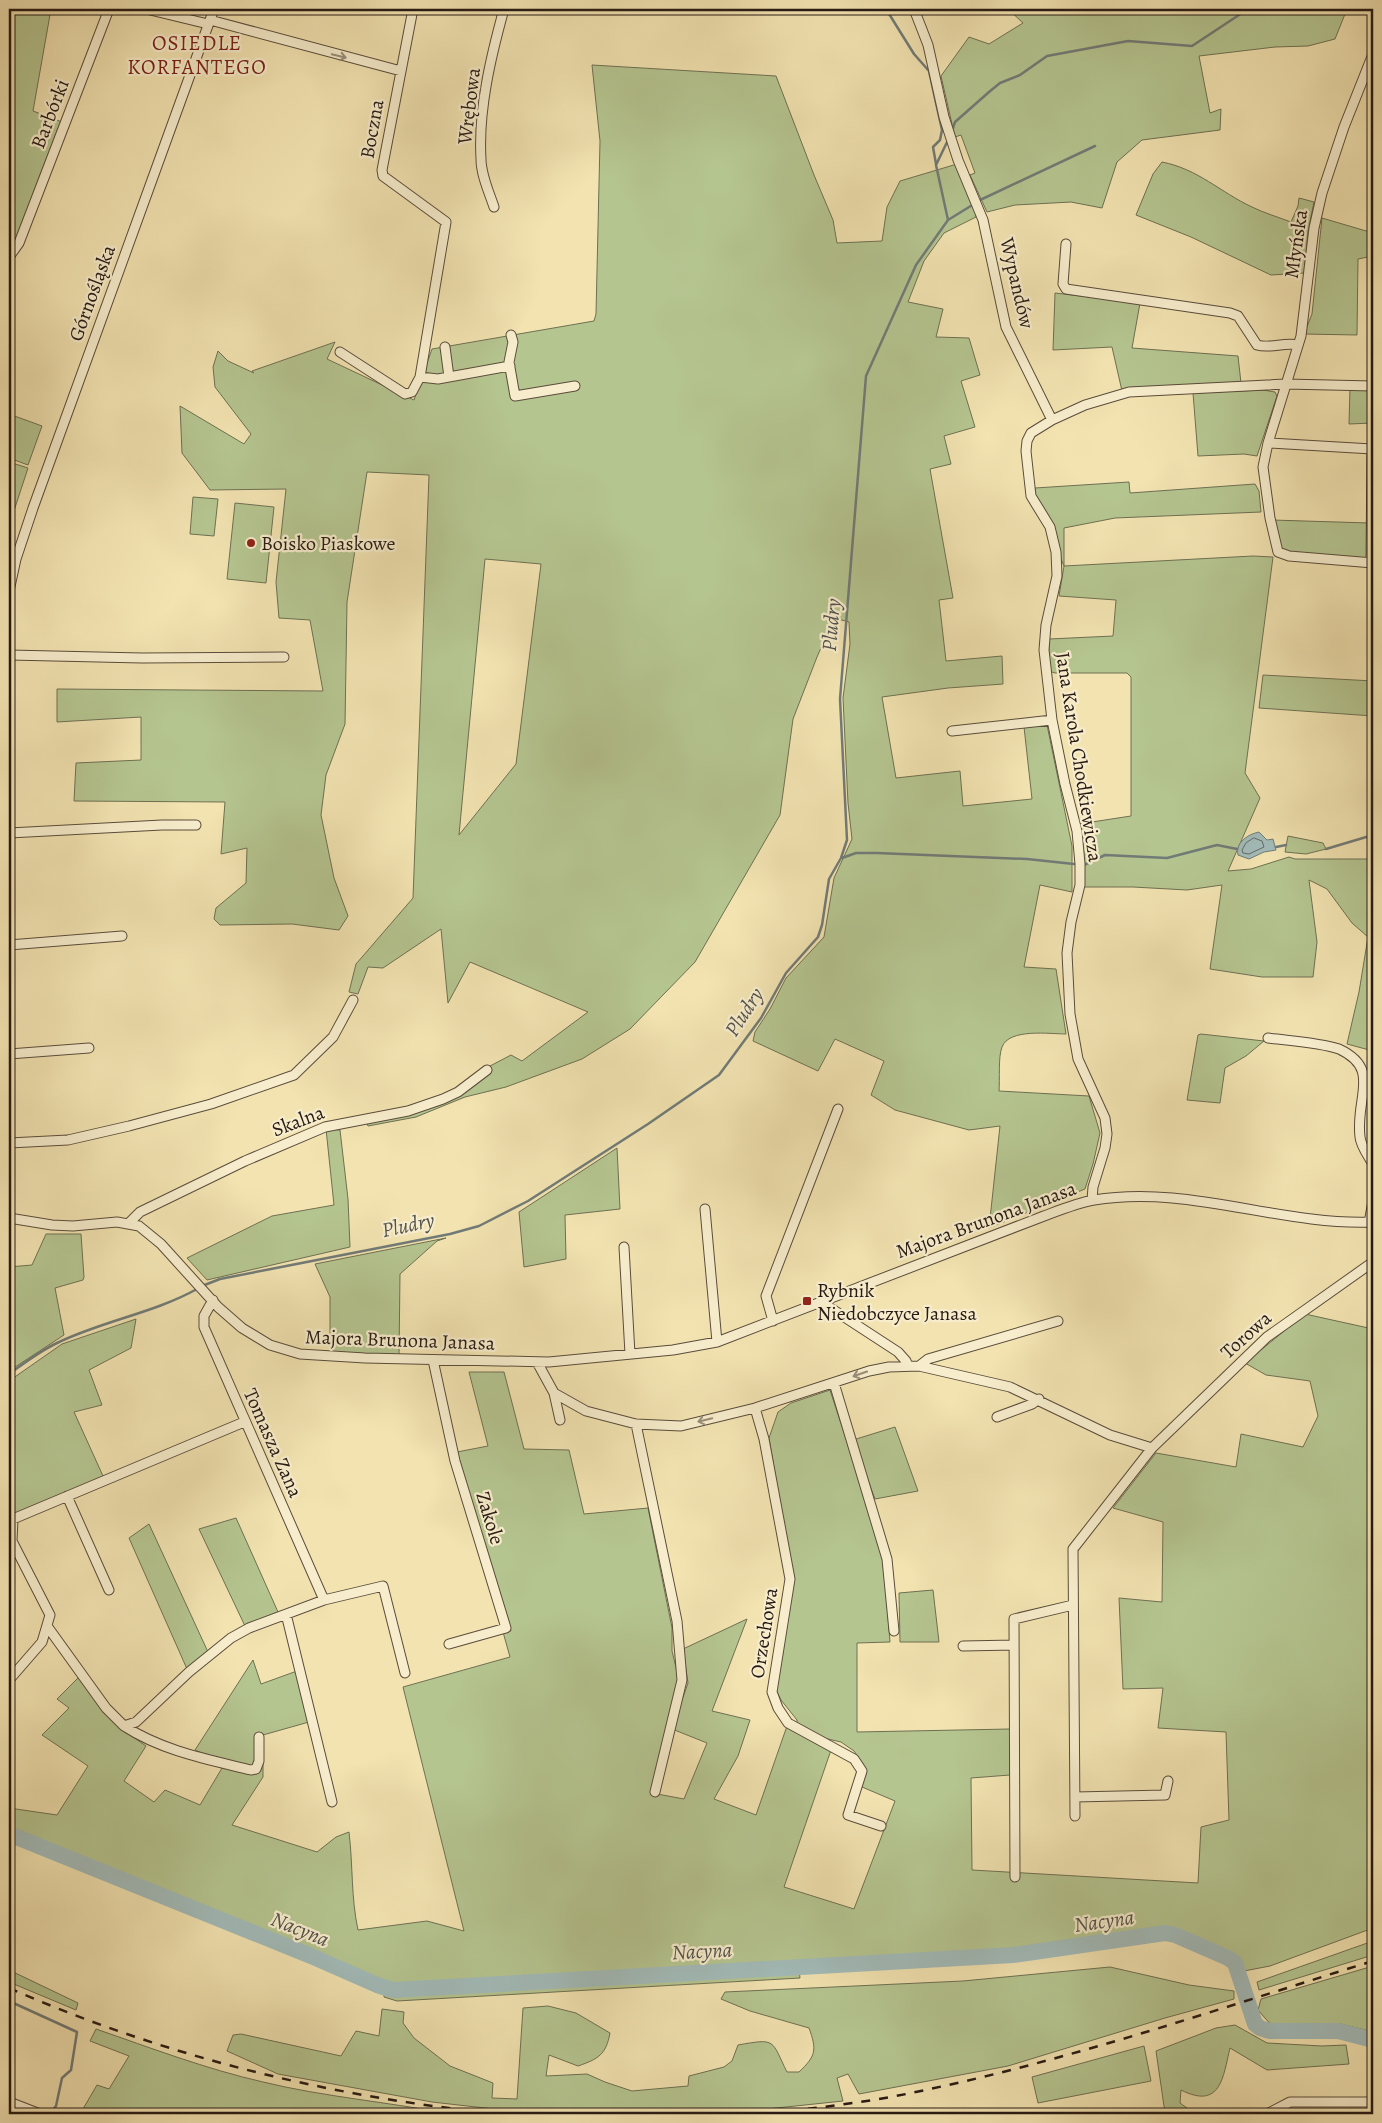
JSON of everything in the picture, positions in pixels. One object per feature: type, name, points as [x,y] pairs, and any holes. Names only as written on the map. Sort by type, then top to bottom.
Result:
[{"type":"street","name":"Barbórki","points":[[9,257],[19,243],[109,9]]},
{"type":"street","points":[[146,9],[209,22],[401,71],[413,9]]},
{"type":"street","name":"Górnośląska","points":[[9,585],[33,508],[214,9]]},
{"type":"street","name":"Wrębowa","points":[[494,207],[480,160],[483,117],[491,65],[504,9]]},
{"type":"street","name":"Wypandów","points":[[914,9],[928,45],[944,117],[958,160],[983,220],[1006,327],[1052,420]]},
{"type":"street","name":"Młyńska","points":[[1268,443],[1372,449],[1372,563],[1289,556],[1278,552],[1270,518],[1263,467],[1268,443],[1298,345],[1305,311],[1314,228],[1322,193],[1344,128],[1373,54]]},
{"type":"street","name":"Boczna","points":[[340,352],[405,394],[412,392],[420,376],[446,222],[383,176],[383,163],[401,71]]},
{"type":"street","points":[[1066,244],[1064,284],[1066,289],[1230,313],[1238,316],[1257,345],[1289,343],[1298,345]]},
{"type":"street","points":[[511,335],[513,342],[510,366],[515,396],[575,386]]},
{"type":"street","points":[[445,347],[449,377]]},
{"type":"street","points":[[420,376],[438,379],[510,366]]},
{"type":"street","points":[[1052,420],[1085,405],[1129,392],[1285,384],[1373,386]]},
{"type":"street","name":"Jana Karola Chodkiewicza","points":[[1052,420],[1031,434],[1027,442],[1026,451],[1031,496],[1050,527],[1056,552],[1056,576],[1046,626],[1044,650],[1052,720],[1077,831],[1080,864],[1080,885],[1071,922],[1067,953],[1070,1014],[1078,1059],[1105,1118],[1107,1134],[1105,1148],[1093,1187],[1092,1200]]},
{"type":"street","points":[[9,655],[142,658],[284,657]]},
{"type":"street","points":[[952,731],[1052,720]]},
{"type":"street","points":[[9,833],[29,834],[162,825],[196,825]]},
{"type":"street","points":[[9,945],[122,936]]},
{"type":"street","points":[[9,1143],[68,1140],[130,1126],[211,1104],[294,1075],[333,1037],[353,1000]]},
{"type":"street","points":[[1268,1038],[1339,1049],[1358,1057],[1369,1065],[1371,1074],[1370,1087],[1359,1135],[1364,1149],[1373,1164]]},
{"type":"street","points":[[9,1054],[89,1048]]},
{"type":"street","name":"Skalna","points":[[129,1223],[140,1212],[245,1161],[324,1127],[428,1105],[458,1092],[487,1070]]},
{"type":"street","points":[[773,1321],[766,1296],[838,1109]]},
{"type":"street","name":"Majora Brunona Janasa","points":[[129,1223],[142,1227],[149,1233],[234,1322],[267,1344],[288,1351],[325,1357],[537,1362],[683,1349],[717,1342],[1052,1213],[1092,1200],[1121,1197],[1169,1198],[1323,1221],[1371,1222],[1373,1201]]},
{"type":"street","points":[[705,1209],[717,1342]]},
{"type":"street","points":[[9,1218],[63,1226],[129,1223]]},
{"type":"street","points":[[624,1247],[630,1354]]},
{"type":"street","name":"Torowa","points":[[1152,1448],[1267,1337],[1373,1262]]},
{"type":"street","name":"Tomasza Zana","points":[[210,1297],[204,1316],[204,1327],[244,1422],[324,1600]]},
{"type":"street","points":[[824,1300],[828,1307],[898,1352],[908,1366]]},
{"type":"street","points":[[919,1366],[928,1359],[1058,1321]]},
{"type":"street","name":"Zakole","points":[[433,1360],[454,1460],[506,1628],[449,1644]]},
{"type":"street","points":[[537,1362],[554,1393],[560,1420]]},
{"type":"street","points":[[554,1393],[586,1411],[636,1424],[682,1426],[755,1408],[880,1368],[919,1366],[1010,1387],[1110,1434],[1152,1448],[1073,1549],[1075,1816]]},
{"type":"street","points":[[834,1383],[887,1559],[894,1631]]},
{"type":"street","points":[[997,1418],[1032,1404],[1039,1399]]},
{"type":"street","name":"Orzechowa","points":[[755,1408],[764,1439],[790,1579],[772,1692],[778,1708],[788,1723],[854,1759],[862,1771],[848,1816],[881,1826]]},
{"type":"street","points":[[9,1680],[42,1642],[50,1615],[12,1541],[12,1519],[244,1422]]},
{"type":"street","points":[[636,1424],[677,1621],[682,1680],[655,1792]]},
{"type":"street","points":[[67,1496],[109,1590]]},
{"type":"street","points":[[124,1726],[136,1722],[189,1672],[231,1638],[249,1628],[324,1600],[383,1586],[405,1673]]},
{"type":"street","points":[[1015,1877],[1014,1619],[1073,1605]]},
{"type":"street","points":[[286,1614],[332,1802]]},
{"type":"street","points":[[47,1626],[106,1708],[124,1726],[145,1739],[176,1751],[251,1770],[256,1769],[259,1761],[260,1737]]},
{"type":"street","points":[[962,1646],[1014,1645]]},
{"type":"street","points":[[1075,1797],[1165,1795],[1168,1780]]},
{"type":"street","points":[[9,2102],[40,2114]]},
{"type":"street","points":[[1267,2114],[1290,2102],[1373,2102]]},
{"type":"green space","points":[[9,9],[51,9],[33,111],[62,122],[13,261],[9,288]]},
{"type":"green space","points":[[1008,9],[1347,9],[1335,39],[1308,46],[1275,47],[1199,56],[1210,113],[1221,109],[1220,130],[1142,140],[1117,162],[1102,208],[1071,202],[1015,205],[987,212],[970,175],[975,173],[961,135],[955,137],[941,76],[969,37],[989,44],[1023,23]]},
{"type":"green space","points":[[592,65],[776,76],[833,220],[837,243],[882,241],[887,207],[900,181],[957,164],[976,210],[976,217],[944,233],[924,261],[908,302],[943,309],[936,337],[969,338],[980,375],[961,381],[975,427],[944,436],[951,464],[930,469],[953,598],[939,600],[946,661],[1002,656],[1003,684],[948,688],[882,697],[896,778],[960,771],[963,806],[1032,799],[1024,727],[1047,725],[1072,846],[1072,892],[1040,885],[1024,967],[1056,969],[1066,1034],[1031,1033],[1013,1037],[1006,1041],[1000,1056],[999,1091],[1089,1096],[1100,1133],[1085,1189],[989,1228],[1000,1126],[969,1130],[895,1110],[871,1095],[884,1061],[835,1039],[818,1071],[753,1041],[755,1032],[770,1009],[786,978],[824,937],[834,878],[852,839],[848,803],[843,698],[850,644],[849,622],[834,618],[793,719],[780,815],[695,962],[630,1029],[582,1059],[506,1087],[465,1097],[416,1117],[368,1126],[366,1122],[461,1092],[492,1071],[490,1066],[511,1055],[522,1061],[588,1012],[470,962],[448,1003],[441,929],[383,968],[368,967],[358,994],[349,992],[356,964],[413,898],[429,475],[367,472],[347,602],[345,724],[326,775],[321,815],[334,878],[348,916],[339,930],[292,924],[220,925],[214,919],[216,908],[246,883],[247,848],[221,854],[225,802],[74,801],[76,763],[141,760],[141,717],[57,722],[57,689],[323,691],[310,620],[279,618],[276,582],[286,489],[210,490],[182,453],[180,406],[244,444],[251,434],[215,387],[213,367],[218,351],[228,361],[254,373],[252,371],[335,342],[327,359],[414,400],[432,349],[594,321],[596,314],[600,141]],"holes":[[[485,559],[541,564],[516,764],[459,835]]]},
{"type":"green space","points":[[1162,162],[1175,165],[1198,175],[1240,201],[1291,222],[1298,206],[1299,198],[1314,202],[1308,232],[1304,273],[1271,275],[1191,237],[1136,215],[1153,174]]},
{"type":"green space","points":[[1322,218],[1373,233],[1373,256],[1358,259],[1357,335],[1304,334],[1312,314]]},
{"type":"green space","points":[[1055,293],[1140,303],[1132,348],[1238,356],[1241,383],[1122,391],[1112,347],[1053,350]]},
{"type":"green space","points":[[1350,388],[1373,389],[1373,423],[1349,424]]},
{"type":"green space","points":[[1263,390],[1275,392],[1277,396],[1257,456],[1244,454],[1198,456],[1193,393]]},
{"type":"green space","points":[[9,414],[42,426],[28,465],[9,458]]},
{"type":"green space","points":[[9,462],[28,468],[9,526]]},
{"type":"green space","points":[[1129,482],[1130,493],[1255,484],[1259,491],[1261,512],[1115,518],[1064,528],[1064,566],[1034,497],[1035,488]]},
{"type":"green space","points":[[193,497],[218,499],[214,536],[190,534]]},
{"type":"green space","name":"Boisko Piaskowe","points":[[235,503],[274,507],[266,583],[227,579]]},
{"type":"green space","points":[[1272,520],[1369,523],[1369,559],[1286,552],[1281,549]]},
{"type":"green space","points":[[1253,556],[1273,557],[1245,773],[1260,798],[1228,871],[1251,869],[1289,857],[1295,859],[1373,859],[1373,1051],[1347,1044],[1359,992],[1368,937],[1352,923],[1327,889],[1309,880],[1317,942],[1313,977],[1262,977],[1210,969],[1222,885],[1187,890],[1084,887],[1079,824],[1131,816],[1131,677],[1127,673],[1055,673],[1049,671],[1049,639],[1113,636],[1116,600],[1059,596],[1064,566]]},
{"type":"green space","points":[[1263,675],[1373,681],[1373,716],[1259,708]]},
{"type":"green space","points":[[1288,836],[1323,843],[1326,849],[1306,854],[1285,852]]},
{"type":"green space","points":[[1198,1035],[1264,1041],[1246,1056],[1225,1068],[1220,1103],[1187,1100]]},
{"type":"green space","points":[[326,1129],[340,1130],[348,1199],[350,1247],[207,1280],[187,1258],[272,1216],[334,1205]]},
{"type":"green space","points":[[617,1148],[620,1209],[565,1215],[566,1259],[524,1267],[519,1212]]},
{"type":"green space","points":[[46,1234],[81,1234],[84,1277],[83,1280],[55,1288],[64,1335],[9,1371],[9,1267],[32,1265]]},
{"type":"green space","points":[[446,1238],[437,1241],[400,1274],[399,1357],[330,1354],[330,1297],[315,1264]]},
{"type":"green space","points":[[1305,1314],[1373,1329],[1373,1928],[1270,1966],[1244,1971],[1237,1959],[1220,1950],[1177,1932],[1158,1930],[1014,1952],[396,1986],[363,1976],[9,1826],[9,1808],[57,1815],[88,1766],[42,1735],[69,1708],[57,1699],[79,1677],[126,1732],[146,1746],[124,1781],[154,1802],[165,1790],[200,1805],[225,1763],[195,1750],[253,1660],[261,1684],[297,1671],[309,1722],[263,1735],[263,1777],[232,1825],[317,1852],[336,1837],[349,1832],[354,1906],[358,1930],[427,1921],[464,1931],[403,1687],[510,1657],[503,1632],[511,1631],[457,1452],[488,1446],[469,1372],[504,1372],[524,1449],[569,1450],[584,1514],[648,1508],[672,1628],[672,1651],[679,1680],[652,1793],[684,1799],[707,1743],[672,1729],[688,1683],[683,1649],[747,1619],[712,1711],[750,1720],[738,1756],[714,1799],[756,1815],[787,1726],[831,1750],[784,1887],[854,1909],[895,1801],[862,1787],[863,1764],[854,1751],[841,1742],[819,1737],[797,1724],[797,1720],[781,1700],[776,1690],[793,1581],[769,1438],[778,1412],[791,1403],[830,1390],[869,1509],[884,1563],[890,1642],[857,1643],[857,1732],[1010,1729],[1010,1775],[971,1778],[972,1870],[1198,1883],[1201,1827],[1229,1820],[1226,1732],[1158,1728],[1163,1688],[1123,1689],[1119,1598],[1162,1602],[1163,1522],[1113,1508],[1156,1453],[1236,1467],[1241,1434],[1303,1447],[1318,1416],[1310,1381],[1266,1375],[1245,1363]]},
{"type":"green space","points":[[136,1319],[131,1348],[89,1370],[102,1405],[74,1412],[103,1476],[9,1518],[9,1381],[62,1344]]},
{"type":"green space","points":[[895,1427],[918,1491],[875,1499],[853,1440]]},
{"type":"green space","points":[[236,1518],[278,1612],[245,1626],[199,1529]]},
{"type":"green space","points":[[149,1524],[208,1652],[187,1669],[129,1538]]},
{"type":"green space","points":[[933,1590],[939,1642],[900,1642],[899,1593]]},
{"type":"green space","points":[[1373,1941],[1373,1955],[1259,1990],[1257,1982]]},
{"type":"green space","points":[[1373,1966],[1373,2032],[1340,2024],[1339,2027],[1272,2026],[1258,2010],[1261,1999]]},
{"type":"green space","points":[[1110,1967],[1189,1985],[1234,1991],[1234,1999],[1008,2066],[859,2094],[848,2074],[837,2078],[843,2101],[767,2109],[674,2114],[520,2112],[432,2102],[278,2074],[227,2051],[233,2035],[241,2034],[341,2056],[356,2031],[379,2036],[382,2009],[404,2012],[403,2023],[414,2038],[450,2066],[493,2083],[492,2098],[517,2099],[523,2008],[548,2006],[576,2013],[610,2033],[606,2046],[600,2055],[578,2066],[549,2055],[546,2076],[587,2074],[632,2091],[688,2086],[689,2076],[724,2067],[732,2061],[738,2045],[760,2042],[771,2044],[778,2053],[787,2072],[799,2072],[812,2057],[814,2047],[809,2028],[750,2011],[721,1999],[725,1992],[963,1981]]},
{"type":"green space","points":[[9,1970],[78,2003],[76,2010],[9,1982]]},
{"type":"green space","points":[[799,1970],[800,1978],[397,2001],[384,1997],[384,1991],[393,1993]]},
{"type":"green space","points":[[1235,2025],[1267,2043],[1322,2046],[1346,2045],[1349,2064],[1267,2070],[1230,2048],[1222,2079],[1212,2093],[1205,2096],[1194,2095],[1181,2090],[1180,2103],[1187,2108],[1186,2114],[1165,2113],[1156,2051],[1216,2028]]},
{"type":"green space","points":[[96,2029],[200,2065],[242,2077],[310,2092],[451,2114],[80,2114],[97,2085],[109,2089],[129,2056],[90,2041]]},
{"type":"green space","points":[[1144,2046],[1151,2081],[1038,2103],[1032,2077]]},
{"type":"water","points":[[1259,832],[1267,840],[1273,839],[1276,850],[1264,852],[1249,859],[1238,855],[1239,846],[1244,839]]},
{"type":"waterway","points":[[886,9],[914,54],[929,71],[942,130],[940,140],[933,147],[936,164]]},
{"type":"waterway","points":[[952,131],[955,122],[1000,83],[1020,75],[1047,56],[1128,41],[1192,46],[1248,9]]},
{"type":"waterway","points":[[948,220],[936,165],[949,138]]},
{"type":"waterway","points":[[978,201],[1095,146]]},
{"type":"waterway","name":"Pludry","points":[[202,1286],[220,1279],[450,1234],[479,1226],[528,1201],[648,1124],[719,1075],[761,1018],[786,973],[818,937],[822,925],[829,879],[841,858],[847,840],[840,699],[866,376],[916,265],[948,220],[974,204]]},
{"type":"waterway","points":[[1326,849],[1373,835]]},
{"type":"waterway","points":[[1084,865],[1105,855],[1167,858],[1217,845],[1237,849]]},
{"type":"waterway","points":[[1276,847],[1286,845]]},
{"type":"waterway","points":[[842,858],[856,853],[877,853],[1027,859],[1074,864]]},
{"type":"waterway","name":"Pludry","points":[[9,1374],[38,1353],[74,1335],[163,1304],[197,1289]]},
{"type":"waterway","name":"Nacyna","points":[[9,1834],[393,1990],[1013,1955],[1165,1933],[1175,1935],[1228,1958],[1235,1963],[1255,2024],[1260,2028],[1269,2031],[1338,2031],[1373,2040]]},
{"type":"waterway","points":[[9,2001],[77,2032],[71,2070],[62,2078],[56,2106],[52,2111]]},
{"type":"railway","points":[[754,2114],[820,2107],[908,2094],[986,2076],[1153,2030],[1373,1961]]},
{"type":"railway","points":[[9,1988],[68,2013],[129,2035],[251,2071],[376,2097],[439,2107],[503,2114]]},
{"type":"place","name":"Boisko Piaskowe","points":[[251,543]]},
{"type":"place","name":"Rybnik Niedobczyce Janasa","points":[[807,1301]]},
{"type":"district","name":"OSIEDLE KORFANTEGO","points":[[197,55]]}]
